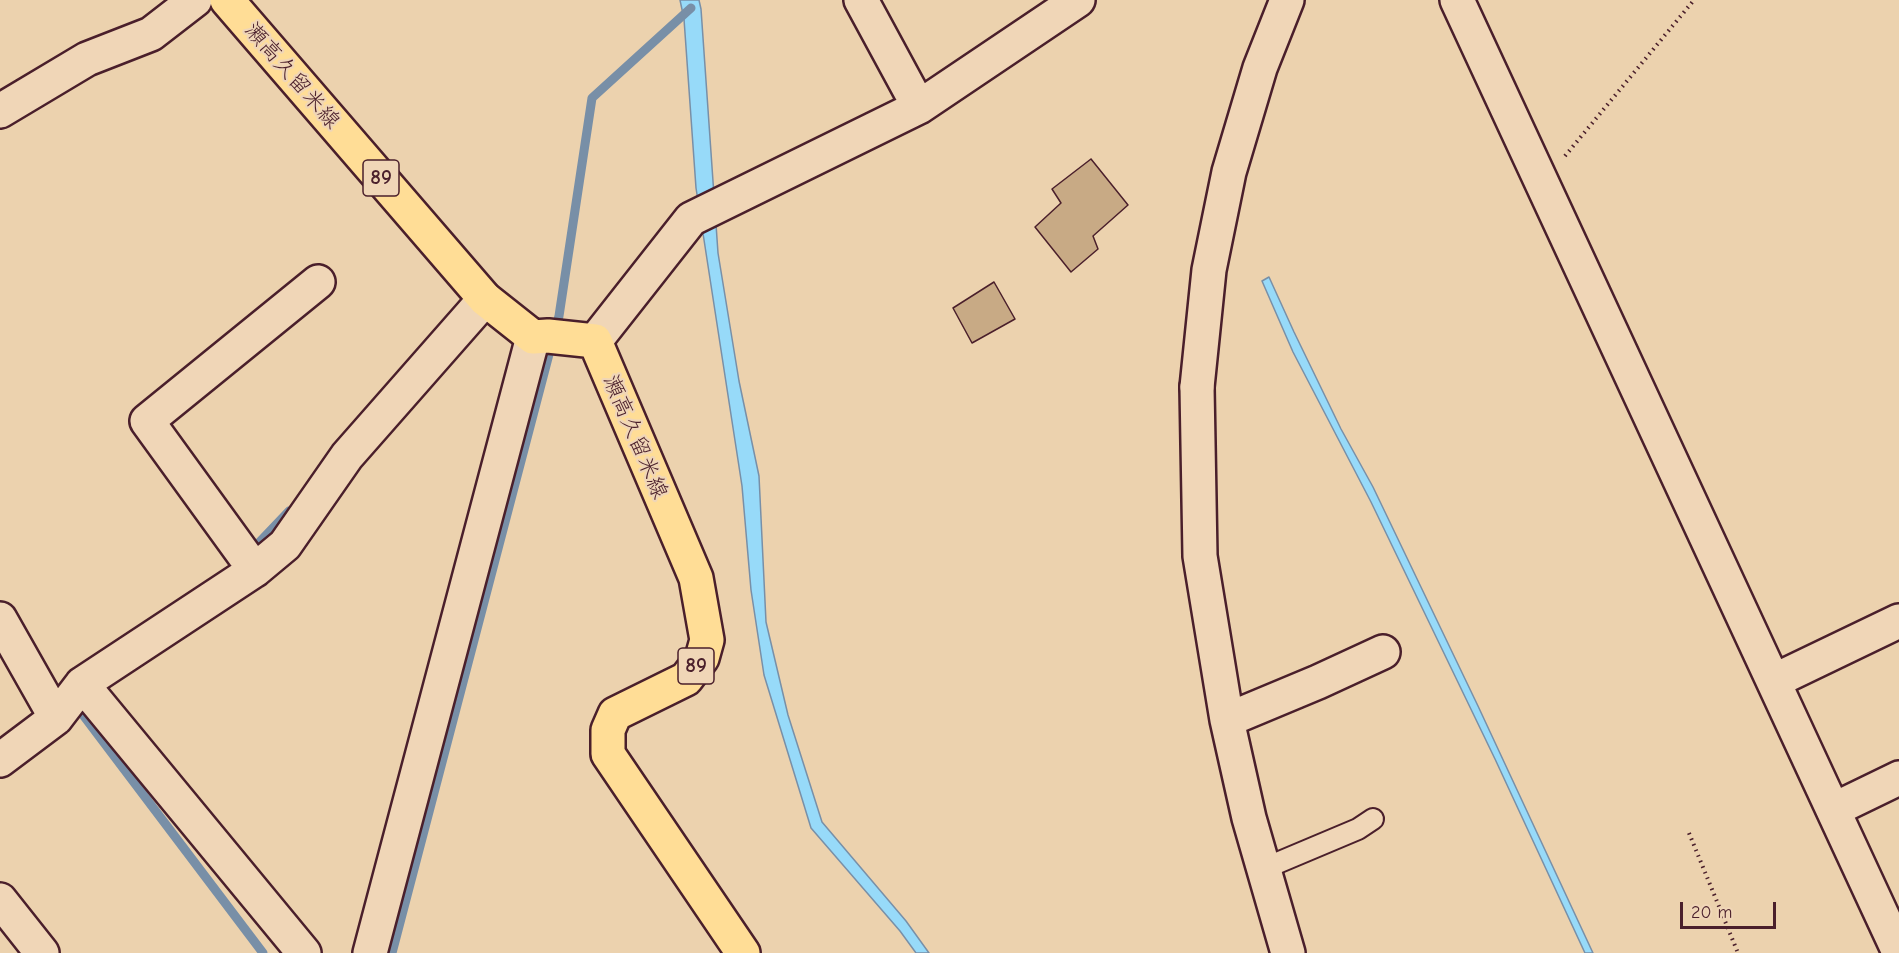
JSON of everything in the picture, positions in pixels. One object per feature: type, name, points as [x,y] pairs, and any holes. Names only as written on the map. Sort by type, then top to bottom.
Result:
[{"type":"main road","name":"瀬高久留米線","points":[[227,0],[485,299],[561,338],[696,578],[707,640],[702,658],[686,679],[615,714],[608,730],[608,754],[743,953]]},
{"type":"street","points":[[0,111],[87,59],[151,34],[195,0]]},
{"type":"street","points":[[861,0],[919,107]]},
{"type":"street","points":[[370,953],[561,338],[691,219],[919,107],[1078,0]]},
{"type":"street","points":[[1287,0],[1260,68],[1229,172],[1209,270],[1197,387],[1200,556],[1227,720],[1249,818],[1288,953]]},
{"type":"street","points":[[1456,0],[1899,952]]},
{"type":"street","points":[[255,570],[147,421],[318,282]]},
{"type":"street","points":[[0,760],[56,717],[82,684],[255,570],[285,545],[347,456],[485,299]]},
{"type":"street","points":[[0,619],[56,717]]},
{"type":"street","points":[[1774,681],[1899,621]]},
{"type":"street","points":[[1227,720],[1383,652]]},
{"type":"street","points":[[82,684],[304,953]]},
{"type":"street","points":[[1833,810],[1899,778]]},
{"type":"street","points":[[0,900],[42,953]]},
{"type":"lane","points":[[1263,869],[1358,829],[1373,819]]},
{"type":"path","points":[[1542,183],[1694,0]]},
{"type":"path","points":[[1689,833],[1738,953]]},
{"type":"water","points":[[680,0],[699,0],[701,9],[718,253],[739,381],[759,476],[766,622],[788,715],[822,822],[906,921],[929,953],[916,953],[900,931],[811,828],[764,675],[751,590],[742,486],[696,188],[684,19]]},
{"type":"water","points":[[1269,277],[1341,429],[1373,487],[1478,706],[1593,953],[1585,953],[1495,759],[1371,502],[1293,352],[1262,281]]},
{"type":"building","points":[[1091,159],[1128,205],[1093,236],[1098,249],[1071,272],[1035,227],[1061,203],[1052,189]]},
{"type":"building","points":[[994,282],[1015,319],[972,343],[953,308]]},
{"type":"waterway","points":[[392,953],[559,316],[592,98],[691,8]]},
{"type":"waterway","points":[[249,553],[289,511]]},
{"type":"waterway","points":[[74,703],[263,953]]}]
